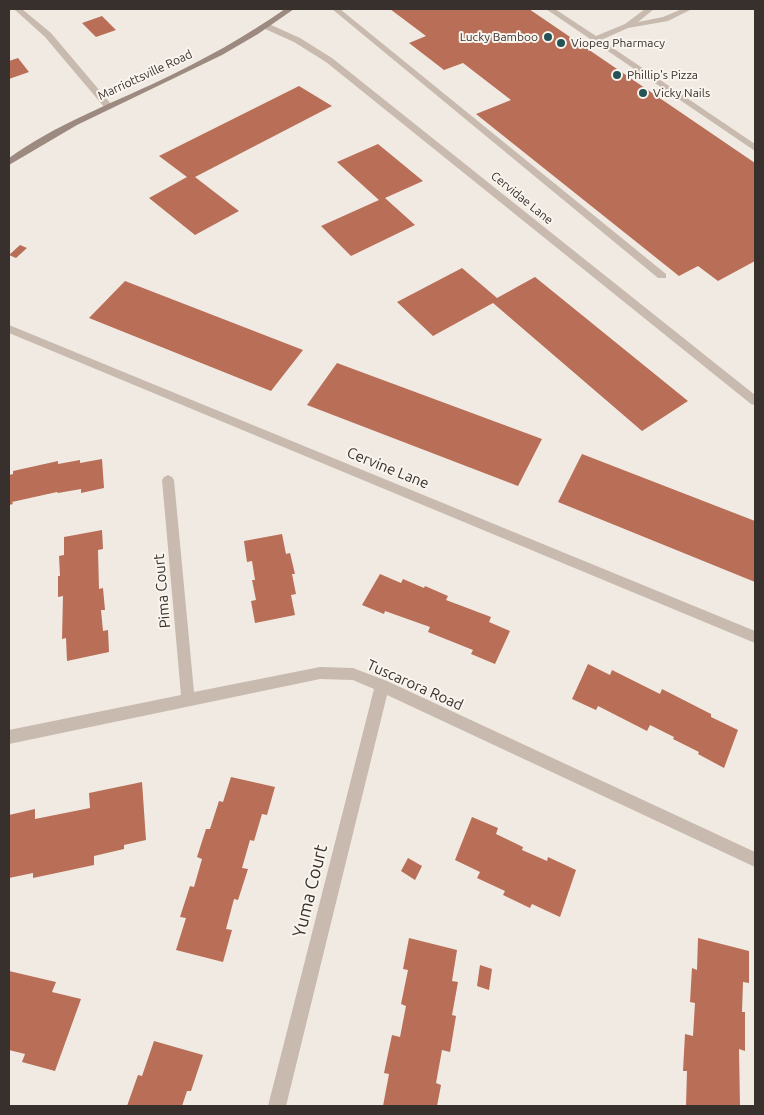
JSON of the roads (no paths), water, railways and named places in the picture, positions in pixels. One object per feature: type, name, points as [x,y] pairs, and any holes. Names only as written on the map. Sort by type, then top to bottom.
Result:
[{"type":"main road","name":"Marriottsville Road","points":[[9,162],[53,133],[227,50],[290,9]]},
{"type":"street","points":[[18,9],[48,35],[108,106]]},
{"type":"street","points":[[336,9],[662,276]]},
{"type":"street","points":[[550,9],[755,148]]},
{"type":"street","points":[[596,39],[626,26],[650,9]]},
{"type":"street","points":[[626,26],[665,19],[688,9]]},
{"type":"street","name":"Cervidae Lane","points":[[266,26],[297,40],[329,60],[755,400]]},
{"type":"street","name":"Cervine Lane","points":[[9,329],[755,637]]},
{"type":"street","name":"Pima Court","points":[[168,480],[188,700]]},
{"type":"street","name":"Tuscarora Road","points":[[9,737],[320,673],[353,674],[755,860]]},
{"type":"street","name":"Yuma Court","points":[[277,1106],[382,686]]},
{"type":"place","name":"Lucky Bamboo","points":[[548,37]]},
{"type":"place","name":"Viopeg Pharmacy","points":[[561,43]]},
{"type":"place","name":"Phillip's Pizza","points":[[617,75]]},
{"type":"place","name":"Vicky Nails","points":[[643,93]]}]
